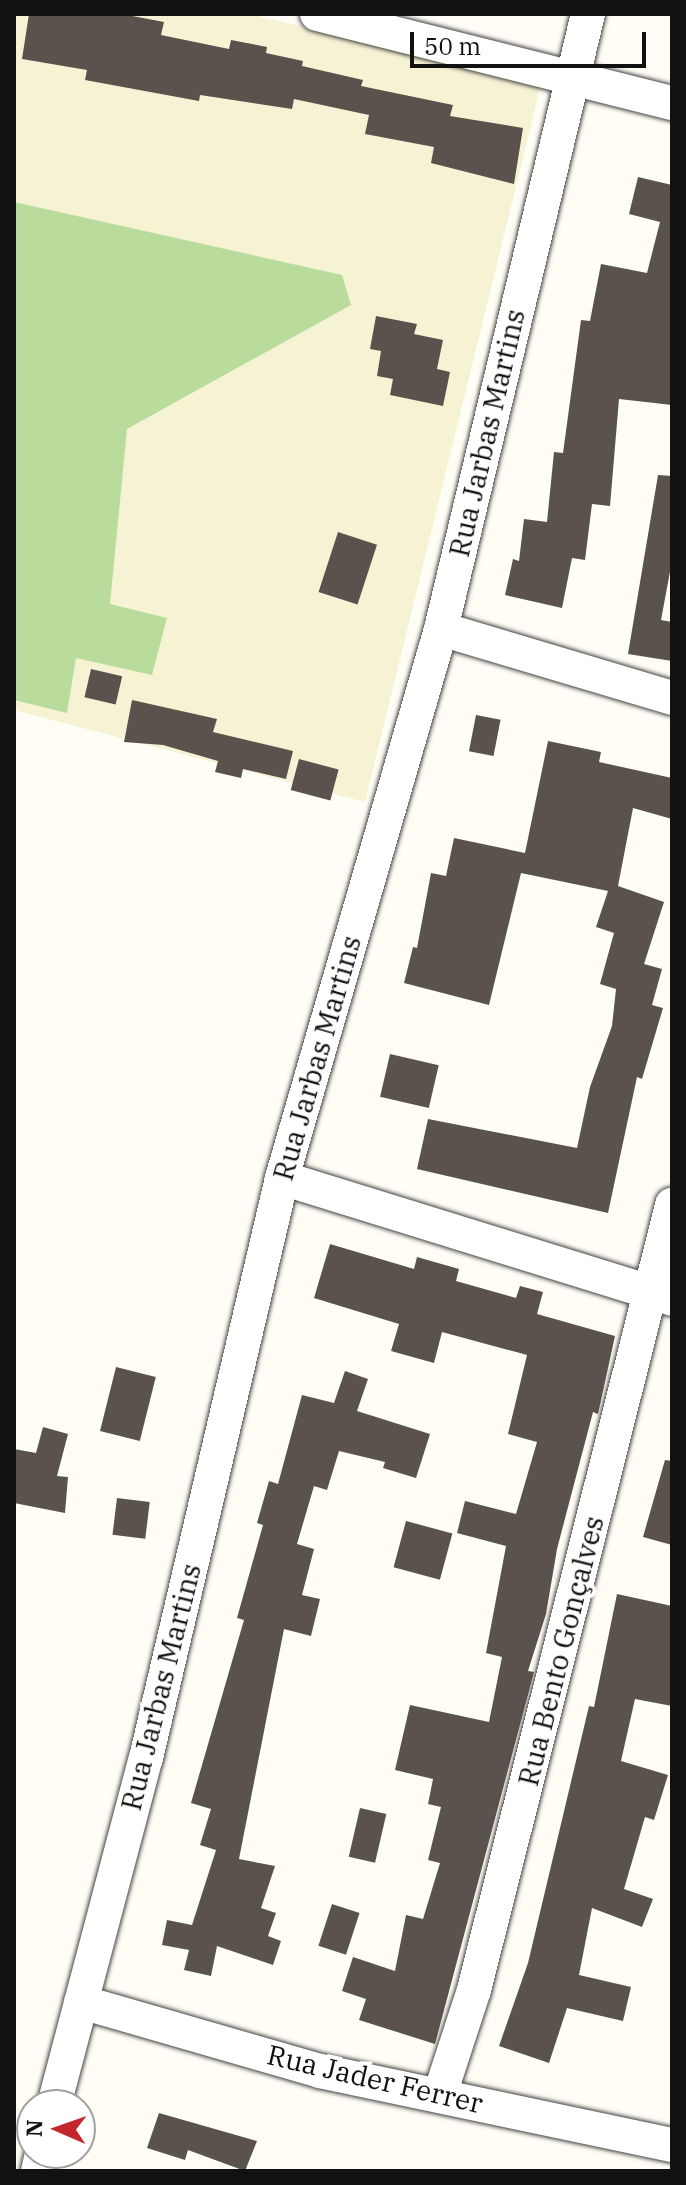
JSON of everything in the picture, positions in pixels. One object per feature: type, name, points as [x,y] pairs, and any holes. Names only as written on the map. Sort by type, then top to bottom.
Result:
[{"type":"street","points":[[317,14],[672,103]]},
{"type":"street","name":"Rua Jarbas Martins","points":[[58,2089],[146,1758],[282,1178],[441,629],[570,76],[588,14]]},
{"type":"street","points":[[441,629],[672,698]]},
{"type":"street","points":[[282,1178],[662,1296]]},
{"type":"street","name":"Rua Bento Gonçalves","points":[[440,2094],[474,1990],[662,1296],[672,1205]]},
{"type":"street","name":"Rua Jader Ferrer","points":[[81,2002],[320,2071],[672,2145]]},
{"type":"shaded area","points":[[14,14],[249,14],[541,84],[365,802],[14,710]]},
{"type":"green space","points":[[14,202],[342,275],[351,305],[127,429],[110,604],[167,618],[152,675],[76,658],[67,713],[14,700]]},
{"type":"building","points":[[29,14],[122,14],[164,22],[161,35],[229,49],[231,40],[267,47],[266,53],[303,61],[302,66],[363,80],[361,86],[453,105],[450,116],[523,128],[514,184],[431,163],[434,147],[365,134],[369,115],[294,99],[292,109],[200,95],[199,101],[85,80],[87,70],[22,59]]},
{"type":"building","points":[[638,177],[672,185],[672,405],[619,399],[610,506],[592,504],[585,560],[572,558],[562,608],[505,595],[513,559],[519,561],[524,519],[547,522],[554,452],[563,453],[581,320],[590,321],[601,264],[647,273],[660,222],[629,214]]},
{"type":"building","points":[[376,316],[417,324],[414,334],[443,340],[437,369],[450,372],[443,406],[390,395],[393,379],[377,376],[381,351],[370,349]]},
{"type":"building","points":[[658,475],[672,476],[672,561],[661,620],[672,622],[672,661],[628,654]]},
{"type":"building","points":[[338,532],[377,545],[358,605],[319,592]]},
{"type":"building","points":[[91,669],[122,676],[116,704],[84,697]]},
{"type":"building","points":[[132,700],[217,719],[213,732],[293,751],[286,779],[243,769],[241,778],[215,772],[218,761],[163,745],[124,742]]},
{"type":"building","points":[[476,715],[501,720],[493,756],[469,751]]},
{"type":"building","points":[[548,741],[601,752],[599,762],[672,778],[672,819],[633,808],[618,886],[664,902],[644,964],[662,969],[652,1005],[663,1008],[642,1079],[637,1077],[608,1213],[417,1169],[428,1119],[577,1148],[590,1087],[612,1026],[616,989],[600,984],[614,933],[596,927],[608,891],[521,873],[489,1005],[404,983],[413,947],[417,948],[431,873],[446,876],[454,838],[525,853]]},
{"type":"building","points":[[299,759],[339,770],[330,801],[291,790]]},
{"type":"building","points":[[390,1054],[439,1065],[429,1108],[380,1097]]},
{"type":"building","points":[[330,1244],[414,1269],[417,1257],[459,1269],[456,1281],[516,1298],[520,1286],[543,1292],[537,1314],[615,1336],[598,1414],[593,1412],[557,1549],[546,1614],[528,1671],[534,1672],[435,2044],[359,2020],[366,1999],[342,1991],[353,1957],[395,1971],[406,1915],[423,1919],[440,1863],[428,1860],[441,1807],[428,1804],[433,1779],[395,1770],[410,1705],[489,1722],[502,1657],[486,1653],[506,1546],[457,1533],[465,1501],[516,1514],[537,1442],[508,1434],[527,1355],[442,1332],[434,1363],[391,1351],[399,1324],[314,1298]]},
{"type":"building","points":[[116,1367],[156,1377],[140,1441],[100,1431]]},
{"type":"building","points":[[345,1371],[368,1379],[357,1411],[430,1434],[416,1478],[383,1468],[385,1462],[339,1451],[327,1490],[314,1486],[297,1544],[314,1549],[302,1595],[320,1599],[311,1636],[284,1629],[239,1859],[275,1866],[261,1908],[276,1913],[268,1936],[281,1941],[273,1965],[217,1946],[211,1976],[184,1970],[189,1950],[162,1945],[167,1920],[192,1925],[216,1850],[200,1845],[211,1809],[191,1803],[244,1620],[237,1618],[263,1525],[257,1523],[269,1481],[278,1484],[302,1395],[334,1403]]},
{"type":"building","points":[[43,1427],[68,1434],[57,1476],[68,1477],[65,1513],[14,1503],[14,1449],[36,1453]]},
{"type":"building","points":[[665,1460],[672,1461],[672,1545],[643,1537]]},
{"type":"building","points":[[117,1498],[150,1502],[145,1539],[112,1535]]},
{"type":"building","points":[[406,1521],[452,1533],[440,1580],[394,1567]]},
{"type":"building","points":[[617,1594],[672,1606],[672,1706],[635,1699],[621,1761],[668,1775],[654,1820],[645,1817],[624,1889],[653,1899],[642,1927],[592,1908],[579,1975],[631,1987],[623,2021],[567,2008],[549,2063],[499,2046],[528,1963],[589,1706],[594,1707]]},
{"type":"building","points":[[360,1808],[386,1814],[375,1863],[349,1857]]},
{"type":"building","points":[[332,1904],[360,1913],[346,1955],[318,1946]]},
{"type":"building","points":[[159,2113],[257,2141],[245,2171],[188,2150],[185,2160],[147,2148]]}]
